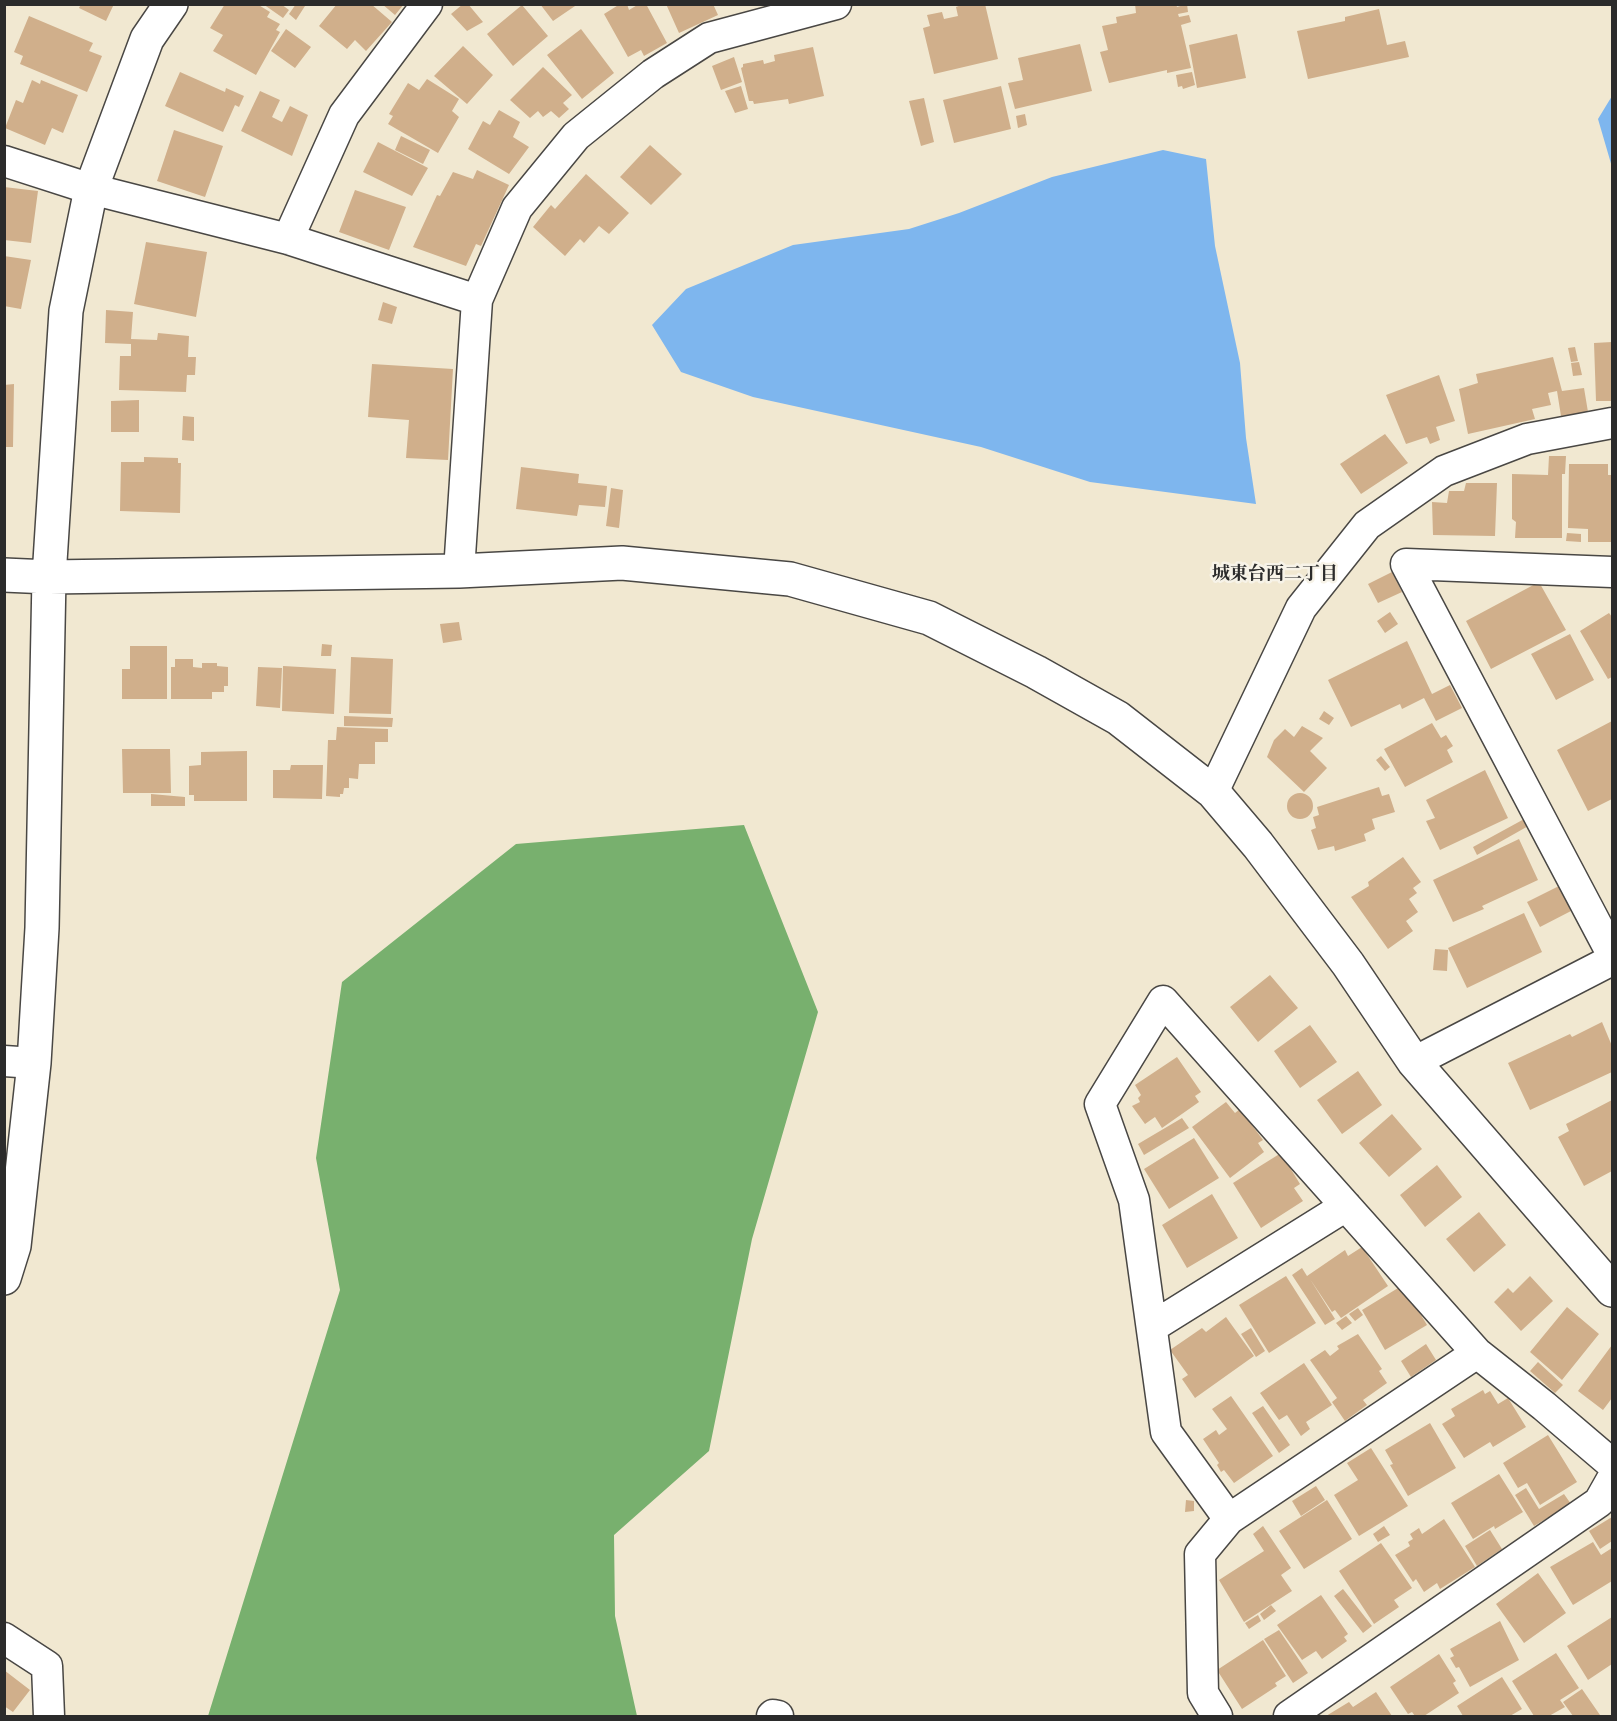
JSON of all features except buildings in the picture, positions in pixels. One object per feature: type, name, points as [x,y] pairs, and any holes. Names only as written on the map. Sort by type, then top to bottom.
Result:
[{"type":"street","points":[[4,1278],[14,1246],[19,1062],[42,928],[49,577],[66,311],[91,189],[147,39],[171,4]]},
{"type":"street","points":[[288,239],[344,115],[428,4]]},
{"type":"street","points":[[459,571],[477,300],[518,208],[576,136],[653,74],[709,38],[783,11],[836,4]]},
{"type":"street","points":[[4,161],[91,189],[288,239],[477,300]]},
{"type":"street","points":[[1213,792],[1301,608],[1367,525],[1444,471],[1527,439],[1612,423]]},
{"type":"street","points":[[4,575],[49,577],[459,571],[622,563],[790,579],[929,618],[1036,672],[1118,718],[1213,792],[1258,845],[1348,964],[1414,1062],[1612,1290]]},
{"type":"street","points":[[1612,572],[1406,564],[1612,954]]},
{"type":"street","points":[[1414,1062],[1612,960]]},
{"type":"street","points":[[1229,1519],[1166,1432],[1134,1200],[1100,1104],[1163,1001],[1477,1353],[1612,1464]]},
{"type":"street","points":[[1152,1326],[1346,1206]]},
{"type":"street","points":[[1217,1716],[1203,1693],[1200,1554],[1229,1519],[1477,1353]]},
{"type":"street","points":[[1289,1716],[1599,1502],[1612,1479]]},
{"type":"street","points":[[4,1638],[47,1666],[49,1716]]},
{"type":"street","points":[[772,1716],[778,1716]]},
{"type":"green space","points":[[744,825],[818,1012],[752,1239],[709,1451],[614,1535],[615,1616],[637,1716],[208,1716],[340,1290],[316,1158],[342,982],[516,844]]},
{"type":"water","points":[[1612,96],[1612,167],[1598,119]]},
{"type":"water","points":[[1163,150],[1206,159],[1215,246],[1240,363],[1246,438],[1256,504],[1090,482],[981,447],[753,397],[681,372],[652,325],[686,289],[793,245],[909,229],[959,213],[1052,177]]},
{"type":"district","name":"城東台西二丁目","points":[[1275,574]]}]
